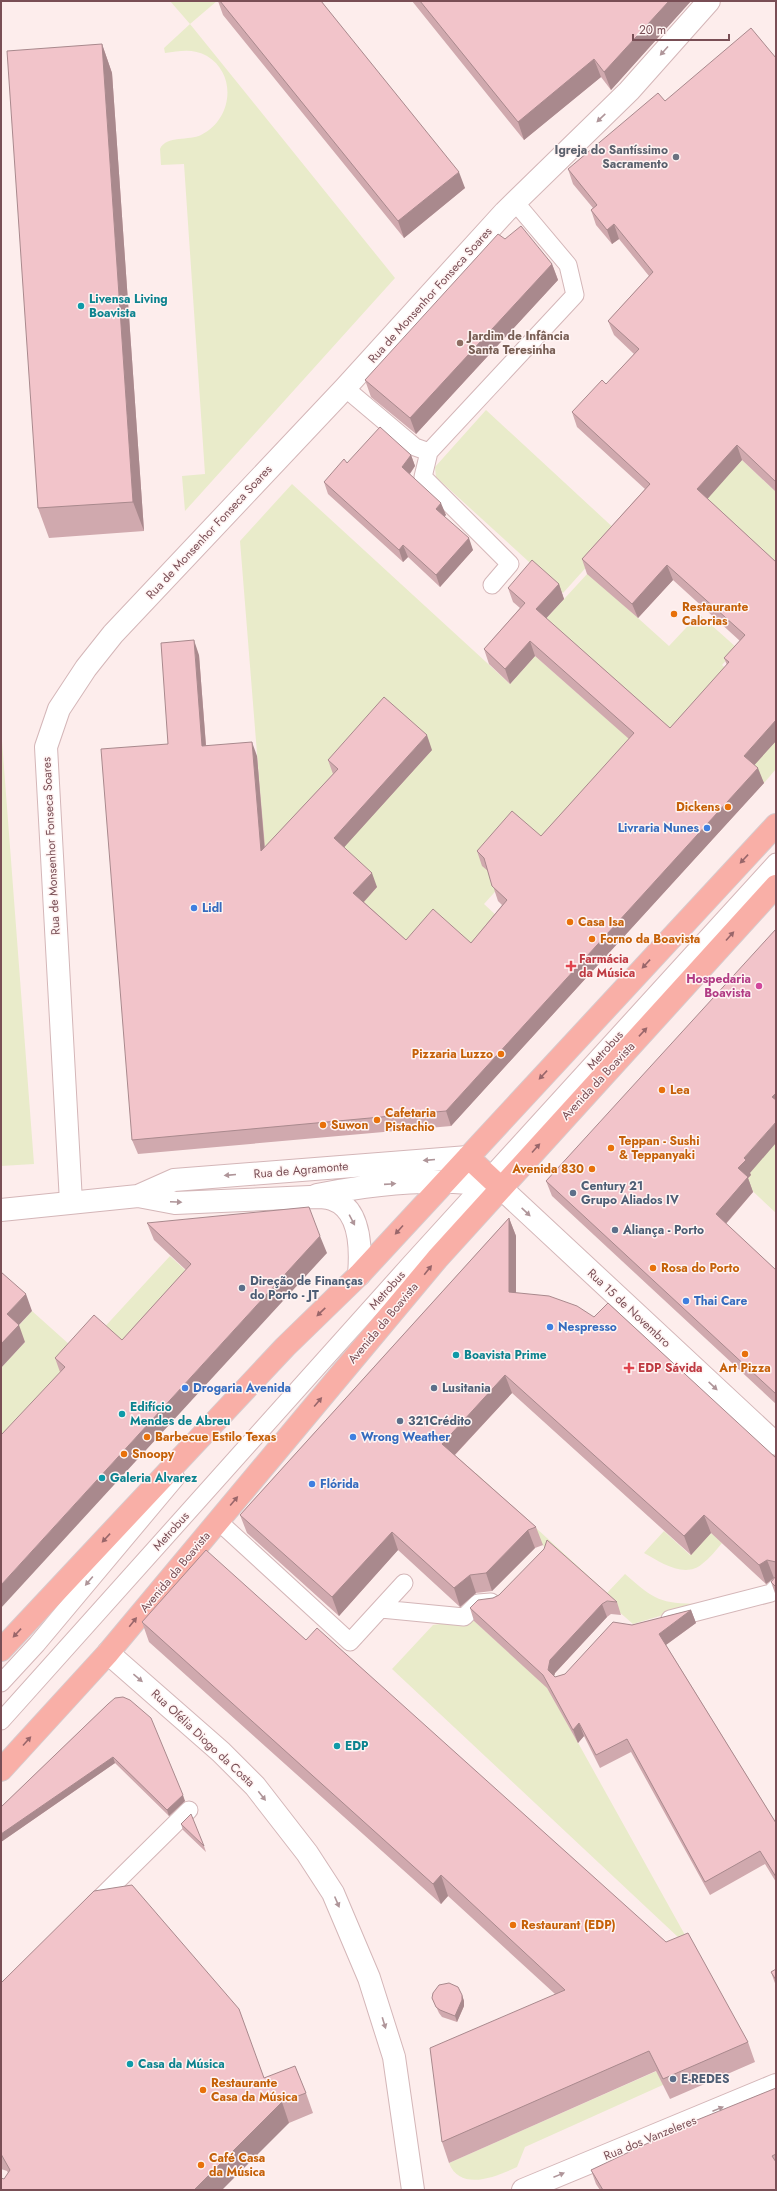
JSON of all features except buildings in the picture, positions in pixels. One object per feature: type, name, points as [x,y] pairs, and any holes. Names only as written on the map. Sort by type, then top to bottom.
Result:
[{"type":"main road","points":[[1,1650],[285,1347],[359,1275],[776,824]]},
{"type":"main road","name":"Avenida da Boavista","points":[[1,1770],[108,1653],[437,1259],[491,1183],[776,886]]},
{"type":"main road","points":[[468,1157],[491,1183]]},
{"type":"street","name":"Rua de Monsenhor Fonseca Soares","points":[[71,1202],[46,747],[60,709],[86,668],[113,634],[345,388],[515,202],[628,91],[709,1]]},
{"type":"street","name":"Rua de Agramonte","points":[[138,1196],[174,1180],[468,1157]]},
{"type":"street","name":"Rua de Agramonte","points":[[310,1197],[369,1186],[445,1181],[491,1183]]},
{"type":"street","name":"Rua 15 de Novembro","points":[[491,1183],[776,1444]]},
{"type":"street","name":"Rua de Agramonte","points":[[1,1210],[138,1196],[175,1203],[310,1197],[332,1199],[345,1208],[355,1222],[361,1248],[359,1275]]},
{"type":"street","name":"Rua Ofélia Diogo da Costa","points":[[108,1653],[215,1747],[255,1786],[307,1853],[333,1893],[369,1978],[394,2057],[413,2190]]},
{"type":"street","name":"Rua dos Vanzeleres","points":[[523,2190],[776,2085]]},
{"type":"lane","points":[[492,585],[510,564],[423,477],[429,452],[575,295],[568,265],[515,202]]},
{"type":"lane","points":[[345,388],[415,447],[429,452]]},
{"type":"lane","name":"Metrobus","points":[[1,1721],[491,1183],[776,862]]},
{"type":"lane","points":[[1,1683],[37,1644],[285,1347]]},
{"type":"lane","points":[[218,1521],[350,1642],[404,1583]]},
{"type":"lane","points":[[657,1622],[772,1593],[776,1588]]},
{"type":"lane","points":[[381,1609],[464,1617],[478,1603],[497,1601],[507,1591]]},
{"type":"lane","points":[[84,1914],[189,1810]]},
{"type":"green space","points":[[170,1],[217,1],[190,24]]},
{"type":"green space","points":[[190,24],[395,278],[185,511],[182,476],[205,474],[184,164],[161,165],[160,149],[167,142],[196,137],[211,128],[219,119],[225,108],[227,97],[227,85],[224,74],[217,64],[207,56],[202,53],[192,51],[165,53],[164,48]]},
{"type":"green space","points":[[486,410],[618,532],[563,593],[436,477],[435,467]]},
{"type":"green space","points":[[742,460],[776,492],[776,572],[675,478],[723,481]]},
{"type":"green space","points":[[292,484],[510,684],[535,656],[649,756],[629,780],[705,848],[701,852],[502,884],[484,904],[514,932],[448,989],[266,866],[240,541]]},
{"type":"green space","points":[[588,573],[669,646],[699,614],[737,648],[722,665],[776,715],[776,769],[764,783],[750,770],[763,755],[668,735],[542,623]]},
{"type":"green space","points":[[1,728],[34,1164],[1,1166]]},
{"type":"green space","points":[[776,1136],[776,1213],[744,1183],[734,1138]]},
{"type":"green space","points":[[170,1256],[197,1281],[138,1366],[100,1332]]},
{"type":"green space","points":[[32,1311],[80,1354],[1,1459],[1,1368],[25,1342],[14,1331]]},
{"type":"green space","points":[[476,1473],[607,1593],[625,1574],[644,1590],[659,1599],[675,1603],[700,1604],[633,1624],[469,1481]]},
{"type":"green space","points":[[664,1531],[690,1555],[711,1533],[722,1543],[710,1557],[695,1568],[688,1570],[673,1568],[644,1553]]},
{"type":"green space","points":[[472,1619],[547,1687],[695,1953],[392,1669],[433,1625]]},
{"type":"green space","points":[[659,2070],[665,2084],[525,2147],[517,2167],[508,2171],[488,2178],[478,2180],[469,2179],[461,2177],[454,2172],[449,2163]]},
{"type":"place","name":"Igreja do Santíssimo Sacramento","points":[[676,157]]},
{"type":"place","name":"Livensa Living Boavista","points":[[81,306]]},
{"type":"place","name":"Jardim de Infância Santa Teresinha","points":[[460,343]]},
{"type":"place","name":"Restaurante Calorias","points":[[674,614]]},
{"type":"place","name":"Dickens","points":[[728,807]]},
{"type":"place","name":"Livraria Nunes","points":[[707,828]]},
{"type":"place","name":"Lidl","points":[[194,908]]},
{"type":"place","name":"Casa Isa","points":[[570,922]]},
{"type":"place","name":"Forno da Boavista","points":[[592,939]]},
{"type":"place","name":"Farmácia da Música","points":[[571,966]]},
{"type":"place","name":"Hospedaria Boavista","points":[[759,986]]},
{"type":"place","name":"Pizzaria Luzzo","points":[[501,1054]]},
{"type":"place","name":"Lea","points":[[662,1090]]},
{"type":"place","name":"Cafetaria Pistachio","points":[[377,1120]]},
{"type":"place","name":"Suwon","points":[[323,1125]]},
{"type":"place","name":"Teppan - Sushi & Teppanyaki","points":[[611,1148]]},
{"type":"place","name":"Avenida 830","points":[[592,1169]]},
{"type":"place","name":"Century 21 Grupo Aliados IV","points":[[573,1193]]},
{"type":"place","name":"Aliança - Porto","points":[[615,1230]]},
{"type":"place","name":"Rosa do Porto","points":[[653,1268]]},
{"type":"place","name":"Direção de Finanças do Porto - JT","points":[[242,1288]]},
{"type":"place","name":"Thai Care","points":[[686,1301]]},
{"type":"place","name":"Nespresso","points":[[550,1327]]},
{"type":"place","name":"Art Pizza","points":[[745,1354]]},
{"type":"place","name":"Boavista Prime","points":[[456,1355]]},
{"type":"place","name":"EDP Sávida","points":[[629,1368]]},
{"type":"place","name":"Drogaria Avenida","points":[[185,1388]]},
{"type":"place","name":"Lusitania","points":[[434,1388]]},
{"type":"place","name":"Edifício Mendes de Abreu","points":[[122,1414]]},
{"type":"place","name":"321Crédito","points":[[400,1421]]},
{"type":"place","name":"Barbecue Estilo Texas","points":[[147,1437]]},
{"type":"place","name":"Wrong Weather","points":[[353,1437]]},
{"type":"place","name":"Snoopy","points":[[124,1454]]},
{"type":"place","name":"Galeria Alvarez","points":[[102,1478]]},
{"type":"place","name":"Flórida","points":[[312,1484]]},
{"type":"place","name":"EDP","points":[[337,1746]]},
{"type":"place","name":"Restaurant (EDP)","points":[[513,1925]]},
{"type":"place","name":"Casa da Música","points":[[130,2064]]},
{"type":"place","name":"E-REDES","points":[[673,2079]]},
{"type":"place","name":"Restaurante Casa da Música","points":[[203,2090]]},
{"type":"place","name":"Café Casa da Música","points":[[201,2165]]}]
